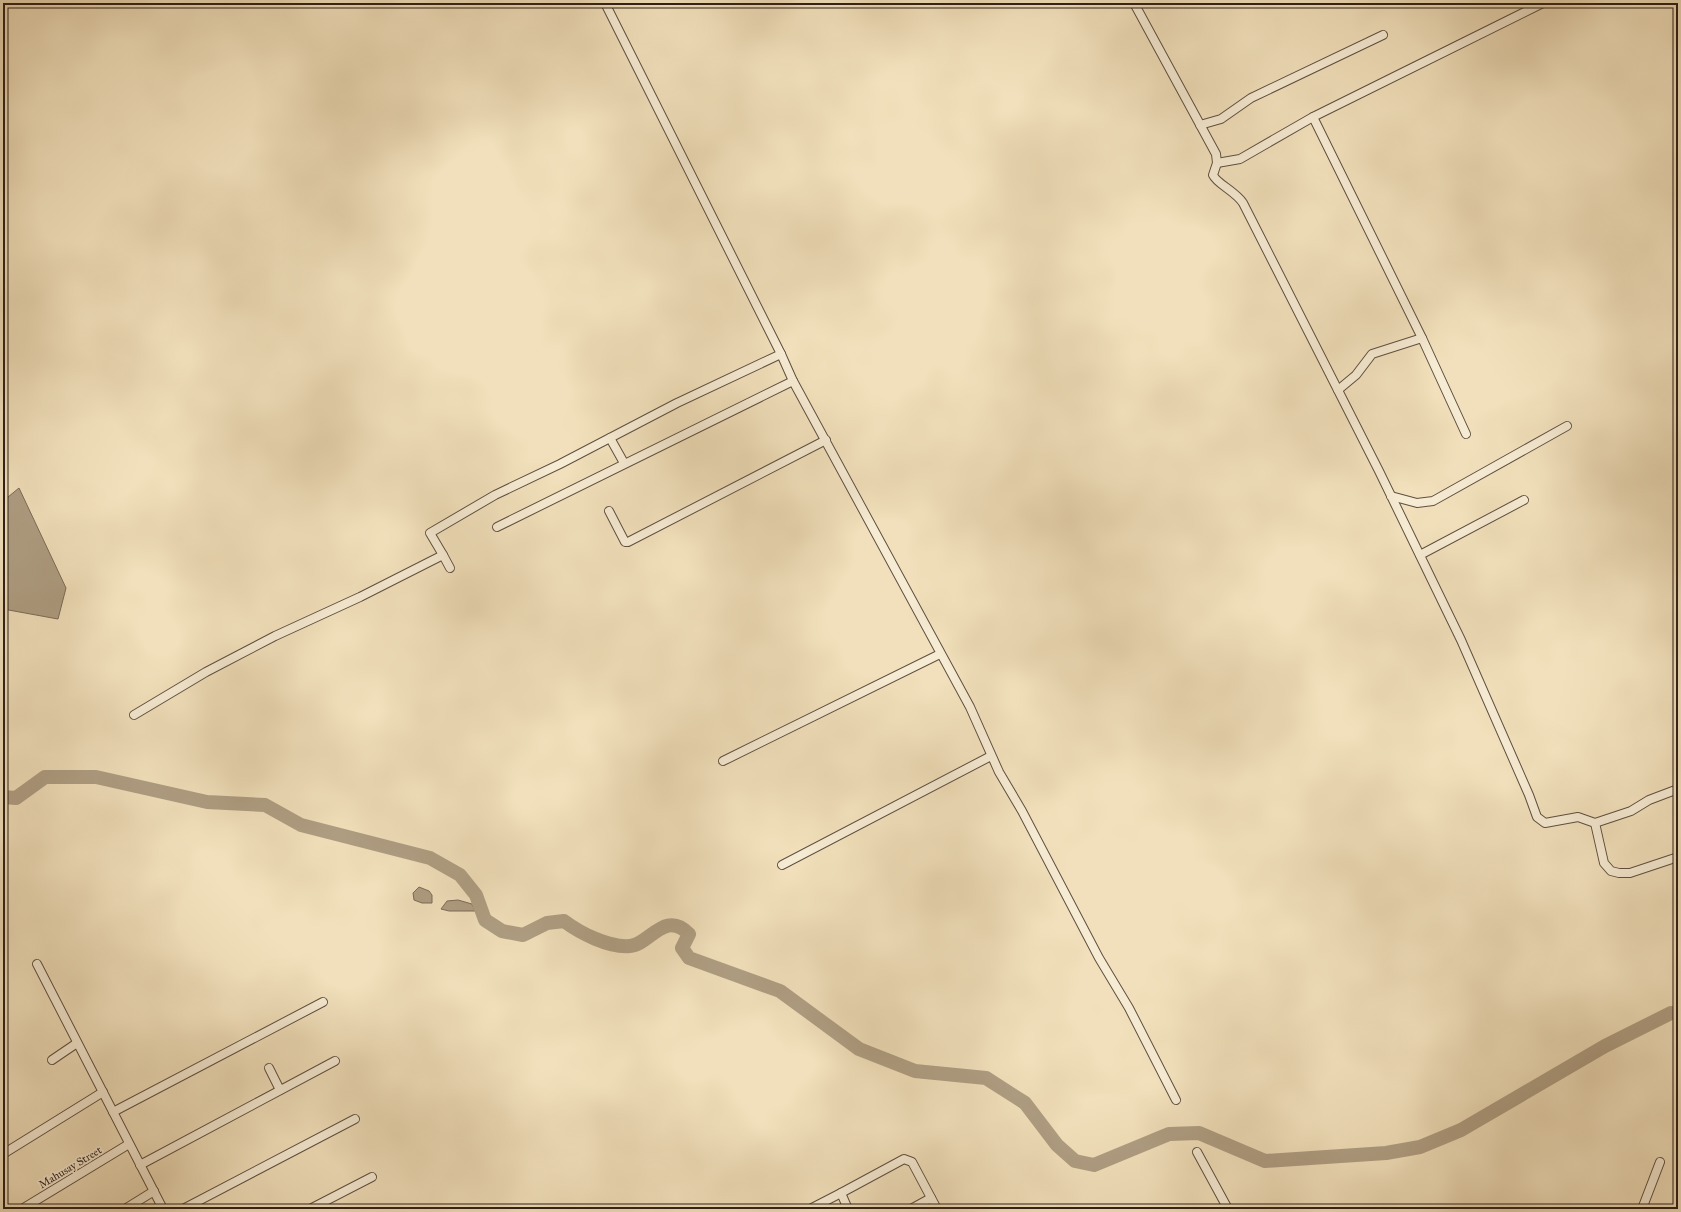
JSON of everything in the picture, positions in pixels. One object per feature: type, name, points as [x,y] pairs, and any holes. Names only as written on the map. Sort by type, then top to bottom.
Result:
[{"type":"street","points":[[606,3],[781,354],[793,381],[976,718],[991,756],[1022,811],[1099,958],[1129,1008],[1176,1100]]},
{"type":"street","points":[[1134,3],[1216,154],[1217,163],[1213,175],[1215,180],[1238,195],[1243,203],[1391,496],[1461,640],[1529,795],[1537,817],[1545,823],[1578,817],[1595,823],[1631,811],[1649,800],[1678,789]]},
{"type":"street","points":[[1217,163],[1240,159],[1313,117],[1543,3]]},
{"type":"street","points":[[1200,125],[1221,120],[1250,98],[1383,35]]},
{"type":"street","points":[[1313,117],[1422,338],[1466,434]]},
{"type":"street","points":[[1338,390],[1356,376],[1372,354],[1422,338]]},
{"type":"street","points":[[450,568],[430,533],[495,495],[677,403],[781,354]]},
{"type":"street","points":[[497,527],[624,463],[793,381]]},
{"type":"street","points":[[1391,496],[1417,503],[1433,501],[1567,426]]},
{"type":"street","points":[[610,438],[624,463]]},
{"type":"street","points":[[609,511],[625,542],[628,542],[826,440]]},
{"type":"street","points":[[1420,555],[1524,500]]},
{"type":"street","points":[[134,715],[213,668],[443,555]]},
{"type":"street","points":[[723,762],[940,654]]},
{"type":"street","points":[[782,865],[991,756]]},
{"type":"street","points":[[1595,823],[1604,863],[1611,871],[1630,873],[1678,857]]},
{"type":"street","points":[[36,964],[163,1209]]},
{"type":"street","points":[[113,1112],[323,1002]]},
{"type":"street","points":[[52,1060],[77,1043]]},
{"type":"street","points":[[140,1165],[335,1060]]},
{"type":"street","points":[[268,1068],[280,1090]]},
{"type":"street","points":[[3,1154],[103,1092]]},
{"type":"street","points":[[183,1209],[355,1119]]},
{"type":"street","name":"Mahusay Street","points":[[22,1209],[129,1144]]},
{"type":"street","points":[[1197,1152],[1228,1209]]},
{"type":"street","points":[[810,1209],[904,1159],[912,1162],[937,1209]]},
{"type":"street","points":[[1642,1209],[1660,1162]]},
{"type":"street","points":[[310,1209],[372,1177]]},
{"type":"street","points":[[125,1209],[154,1192]]},
{"type":"street","points":[[841,1193],[848,1209]]},
{"type":"street","points":[[911,1209],[931,1198]]},
{"type":"shaded area","points":[[19,488],[66,588],[58,619],[3,609],[3,512],[8,497]]},
{"type":"shaded area","points":[[419,887],[429,891],[432,895],[432,903],[422,903],[414,900],[413,893]]},
{"type":"shaded area","points":[[458,900],[472,904],[475,911],[449,911],[441,909],[447,901]]},
{"type":"waterway","points":[[3,797],[16,798],[45,777],[96,777],[207,802],[265,805],[301,825],[430,858],[460,875],[476,895],[485,920],[502,931],[523,935],[547,923],[564,921],[595,939],[613,945],[630,946],[637,944],[665,927],[672,925],[680,927],[689,934],[682,948],[689,958],[780,991],[859,1049],[915,1071],[986,1078],[1025,1103],[1057,1145],[1075,1161],[1094,1165],[1169,1134],[1199,1133],[1265,1161],[1386,1153],[1420,1147],[1461,1130],[1605,1046],[1671,1013],[1678,1013]]}]
